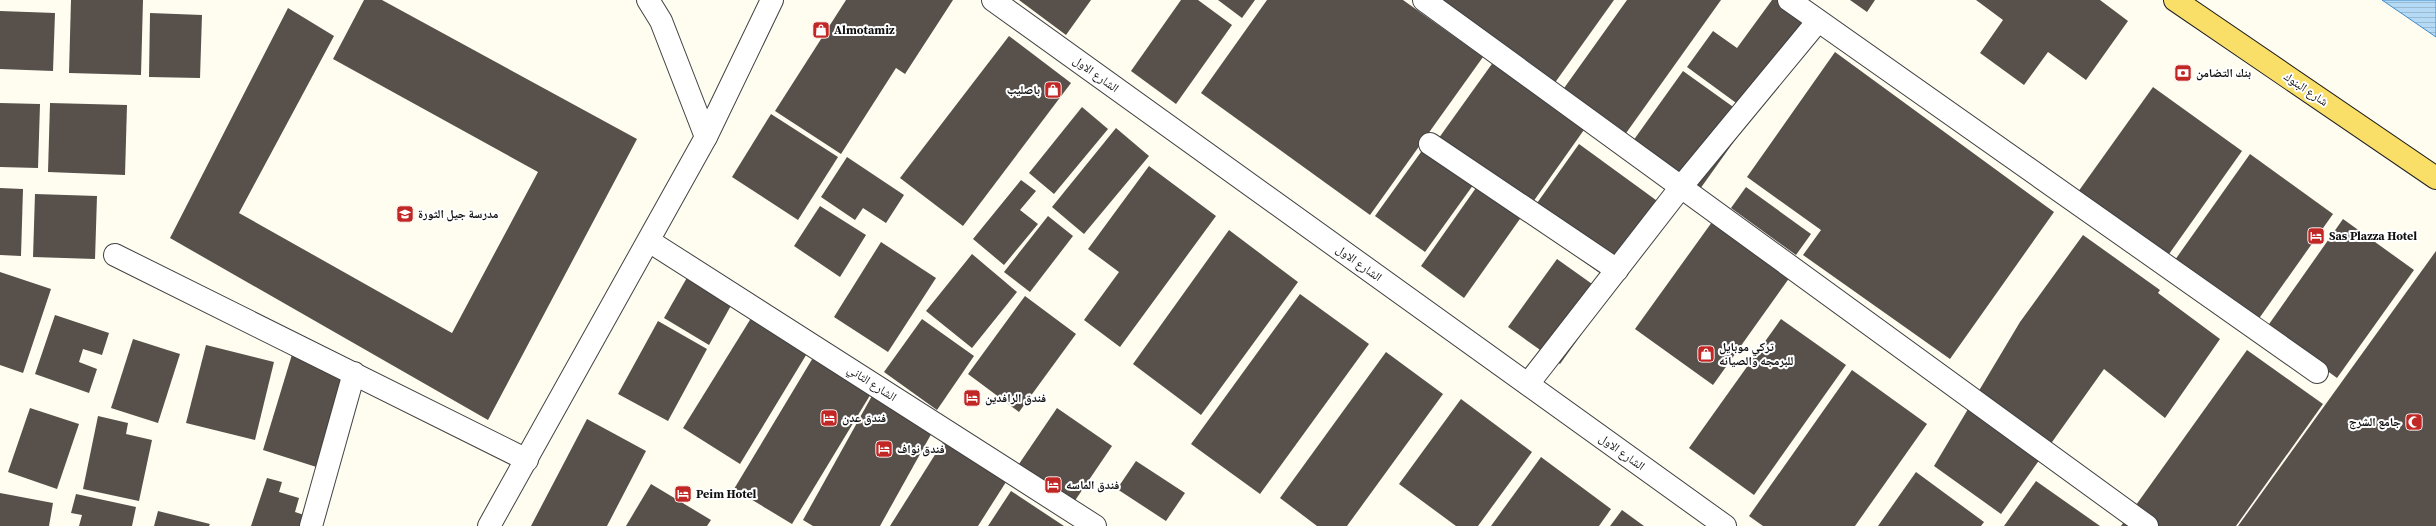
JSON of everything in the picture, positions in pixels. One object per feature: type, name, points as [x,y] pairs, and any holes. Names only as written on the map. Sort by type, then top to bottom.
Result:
[{"type":"main road","name":"شارع البنوك","points":[[2175,0],[2436,178]]},
{"type":"street","points":[[648,0],[661,21],[706,137]]},
{"type":"street","points":[[489,526],[706,137],[772,0]]},
{"type":"street","name":"الشارع الاول","points":[[993,0],[1725,526]]},
{"type":"street","points":[[1424,0],[2146,526]]},
{"type":"street","points":[[1789,0],[2317,372]]},
{"type":"street","points":[[1528,384],[1681,187],[1818,21]]},
{"type":"street","points":[[1430,144],[1617,270]]},
{"type":"street","name":"الشارع الثاني","points":[[649,241],[1095,526]]},
{"type":"street","points":[[115,255],[527,460]]},
{"type":"street","points":[[311,526],[354,373]]},
{"type":"water","points":[[2382,0],[2436,0],[2436,37]]},
{"type":"building","points":[[71,0],[143,0],[141,75],[69,73]]},
{"type":"building","points":[[364,0],[382,0],[637,139],[488,420],[170,238],[288,8],[334,36],[239,213],[452,333],[538,172],[333,59]]},
{"type":"building","points":[[846,0],[953,0],[905,74],[896,68],[841,154],[775,111]]},
{"type":"building","points":[[1019,0],[1091,0],[1066,35]]},
{"type":"building","points":[[1181,0],[1198,0],[1232,25],[1176,104],[1131,71]]},
{"type":"building","points":[[1218,0],[1255,0],[1242,18]]},
{"type":"building","points":[[1267,0],[1403,0],[1483,57],[1370,215],[1201,93]]},
{"type":"building","points":[[1436,0],[1614,0],[1554,84]]},
{"type":"building","points":[[1627,0],[1721,0],[1624,136],[1562,91]]},
{"type":"building","points":[[1772,0],[1791,0],[1821,21],[1754,116],[1687,67],[1713,31],[1737,48]]},
{"type":"building","points":[[1850,0],[1875,0],[1867,12]]},
{"type":"building","points":[[1976,0],[2100,0],[2128,21],[2086,80],[2048,52],[2024,85],[1980,53],[2003,20]]},
{"type":"building","points":[[0,11],[55,13],[53,71],[0,69]]},
{"type":"building","points":[[150,13],[202,15],[200,78],[149,77]]},
{"type":"building","points":[[1009,36],[1071,83],[963,226],[900,178]]},
{"type":"building","points":[[1835,52],[2054,212],[1950,359],[1803,255],[1821,230],[1747,177]]},
{"type":"building","points":[[1494,61],[1586,127],[1528,209],[1436,142]]},
{"type":"building","points":[[1683,71],[1750,119],[1695,196],[1628,148]]},
{"type":"building","points":[[2153,87],[2242,151],[2162,264],[2073,199]]},
{"type":"building","points":[[0,103],[40,104],[38,168],[0,167]]},
{"type":"building","points":[[50,103],[127,105],[125,175],[48,172]]},
{"type":"building","points":[[1082,107],[1108,129],[1054,194],[1029,173]]},
{"type":"building","points":[[771,114],[838,157],[798,220],[732,177]]},
{"type":"building","points":[[1116,128],[1149,156],[1084,234],[1052,207]]},
{"type":"building","points":[[1579,144],[1671,211],[1618,286],[1525,220]]},
{"type":"building","points":[[1426,145],[1476,181],[1425,252],[1375,216]]},
{"type":"building","points":[[2250,154],[2333,214],[2253,327],[2170,267]]},
{"type":"building","points":[[847,157],[904,195],[886,223],[863,208],[855,220],[821,197]]},
{"type":"building","points":[[1149,166],[1216,216],[1120,347],[1084,320],[1119,272],[1088,249]]},
{"type":"building","points":[[1021,180],[1036,191],[1020,210],[1038,224],[1004,265],[973,239]]},
{"type":"building","points":[[1478,185],[1522,216],[1464,298],[1421,266]]},
{"type":"building","points":[[1746,187],[1811,234],[1796,255],[1731,208]]},
{"type":"building","points":[[0,188],[23,189],[21,256],[0,255]]},
{"type":"building","points":[[35,194],[97,196],[95,259],[33,257]]},
{"type":"building","points":[[820,206],[866,235],[840,277],[794,246]]},
{"type":"building","points":[[1048,216],[1073,236],[1030,292],[1004,272]]},
{"type":"building","points":[[2343,219],[2414,270],[2337,378],[2267,327]]},
{"type":"building","points":[[1712,222],[1790,277],[1713,385],[1635,329]]},
{"type":"building","points":[[1229,230],[1298,282],[1201,415],[1133,364]]},
{"type":"building","points":[[2083,235],[2160,290],[2158,293],[2220,339],[2165,418],[2104,369],[2001,514],[1934,466],[2020,322]]},
{"type":"building","points":[[881,242],[936,278],[888,352],[834,317]]},
{"type":"building","points":[[2436,251],[2436,526],[2238,526],[2279,469]]},
{"type":"building","points":[[972,254],[1017,292],[972,348],[926,311]]},
{"type":"building","points":[[1557,259],[1609,296],[1560,364],[1508,327]]},
{"type":"building","points":[[693,267],[738,293],[709,345],[664,318]]},
{"type":"building","points":[[0,272],[51,289],[23,373],[0,365]]},
{"type":"building","points":[[1300,294],[1369,344],[1260,494],[1191,444]]},
{"type":"building","points":[[1025,296],[1076,334],[1019,412],[968,374]]},
{"type":"building","points":[[758,307],[814,342],[740,464],[683,428]]},
{"type":"building","points":[[55,315],[109,333],[102,355],[83,349],[79,362],[97,369],[89,393],[35,374]]},
{"type":"building","points":[[922,319],[974,356],[937,410],[884,372]]},
{"type":"building","points":[[1781,319],[1846,365],[1754,495],[1689,448]]},
{"type":"building","points":[[658,321],[707,349],[668,421],[618,394]]},
{"type":"building","points":[[133,339],[180,354],[158,423],[111,408]]},
{"type":"building","points":[[206,345],[274,362],[255,440],[186,423]]},
{"type":"building","points":[[294,348],[361,370],[329,471],[263,450]]},
{"type":"building","points":[[2247,350],[2323,404],[2236,526],[2121,526]]},
{"type":"building","points":[[1386,352],[1443,394],[1347,526],[1317,526],[1280,498]]},
{"type":"building","points":[[814,356],[872,392],[792,524],[734,489]]},
{"type":"building","points":[[1852,370],[1927,424],[1855,526],[1763,526],[1749,516]]},
{"type":"building","points":[[873,394],[934,429],[880,526],[813,526],[803,520]]},
{"type":"building","points":[[1461,399],[1532,452],[1478,526],[1456,526],[1399,484]]},
{"type":"building","points":[[30,408],[79,424],[57,489],[8,472]]},
{"type":"building","points":[[1057,408],[1112,446],[1074,502],[1019,464]]},
{"type":"building","points":[[98,416],[128,423],[126,434],[152,440],[139,501],[83,489]]},
{"type":"building","points":[[587,419],[646,451],[607,526],[531,526]]},
{"type":"building","points":[[943,442],[1006,482],[978,526],[890,526]]},
{"type":"building","points":[[1541,457],[1611,509],[1599,526],[1491,526]]},
{"type":"building","points":[[1136,461],[1185,493],[1166,521],[1117,489]]},
{"type":"building","points":[[1916,472],[1984,522],[1981,526],[1878,526]]},
{"type":"building","points":[[267,478],[282,482],[279,492],[299,498],[295,512],[319,520],[317,526],[251,526]]},
{"type":"building","points":[[2036,481],[2100,526],[2004,526]]},
{"type":"building","points":[[651,484],[711,520],[707,526],[626,526]]},
{"type":"building","points":[[1011,491],[1064,526],[988,526]]},
{"type":"building","points":[[0,493],[53,503],[49,526],[0,526]]},
{"type":"building","points":[[76,494],[136,507],[132,526],[79,526],[82,515],[71,513]]},
{"type":"building","points":[[1622,510],[1644,526],[1610,526]]},
{"type":"building","points":[[158,511],[210,524],[209,526],[154,526]]},
{"type":"place","name":"Almotamiz","points":[[821,30]]},
{"type":"place","name":"بنك التضامن","points":[[2183,73]]},
{"type":"place","name":"باصليب","points":[[1053,90]]},
{"type":"place","name":"مدرسة جيل الثورة","points":[[405,214]]},
{"type":"place","name":"Sas Plazza Hotel","points":[[2316,236]]},
{"type":"place","name":"تركي موبايل للبرمجه والصيانه","points":[[1706,354]]},
{"type":"place","name":"فندق الرافدين","points":[[972,398]]},
{"type":"place","name":"فندق عدن","points":[[829,418]]},
{"type":"place","name":"جامع الشرج","points":[[2414,422]]},
{"type":"place","name":"فندق نواف","points":[[884,449]]},
{"type":"place","name":"فندق الماسه","points":[[1053,485]]},
{"type":"place","name":"Peim Hotel","points":[[683,494]]}]
